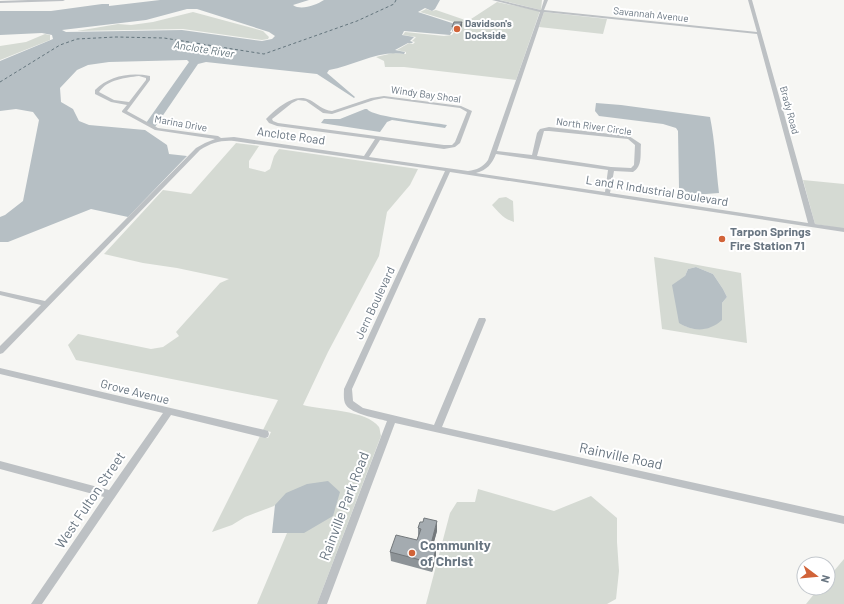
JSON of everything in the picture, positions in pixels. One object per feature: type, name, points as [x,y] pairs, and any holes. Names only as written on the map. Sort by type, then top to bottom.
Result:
[{"type":"street","points":[[0,2],[63,0]]},
{"type":"street","name":"Savannah Avenue","points":[[494,0],[542,11],[759,33]]},
{"type":"street","name":"Anclote Road","points":[[0,351],[198,149],[208,142],[224,138],[468,173],[482,170],[487,166],[494,152],[546,0]]},
{"type":"street","name":"Brady Road","points":[[750,0],[812,225]]},
{"type":"street","points":[[139,75],[148,77],[148,80],[130,104],[113,101],[97,93],[97,91],[104,82],[111,79],[139,75]]},
{"type":"street","name":"Windy Bay Shoal","points":[[384,97],[461,107],[470,111],[457,143],[453,146],[444,147],[378,138],[277,124],[271,122],[269,119],[290,102],[298,99],[308,100],[327,113],[338,112],[373,99],[384,97]]},
{"type":"street","name":"Marina Drive","points":[[130,104],[124,111],[157,130],[224,138]]},
{"type":"street","name":"North River Circle","points":[[494,152],[629,171],[636,168],[638,144],[636,141],[629,138],[545,129],[540,133],[534,157]]},
{"type":"street","points":[[366,158],[378,138]]},
{"type":"street","points":[[607,195],[611,169]]},
{"type":"street","name":"Jern Boulevard","points":[[392,418],[361,411],[349,403],[348,389],[448,170]]},
{"type":"street","name":"L and R Industrial Boulevard","points":[[468,173],[844,230]]},
{"type":"street","points":[[0,293],[47,304]]},
{"type":"street","points":[[436,428],[482,320]]},
{"type":"street","name":"Grove Avenue","points":[[0,371],[265,434]]},
{"type":"street","name":"West Fulton Street","points":[[36,604],[168,412]]},
{"type":"street","name":"Rainville Road","points":[[392,418],[844,520]]},
{"type":"street","name":"Rainville Park Road","points":[[322,604],[392,418]]},
{"type":"street","points":[[0,465],[111,495]]},
{"type":"shaded area","points":[[500,0],[542,0],[541,10]]},
{"type":"shaded area","points":[[497,2],[540,11],[516,80],[404,67],[385,67],[384,61],[376,57],[393,53],[406,54],[406,52],[397,50],[409,43],[413,44],[415,42],[412,41],[416,37],[403,35],[405,32],[444,36],[452,35],[457,23],[420,12],[426,9],[432,11],[436,10],[468,21]]},
{"type":"shaded area","points":[[193,12],[263,31],[269,37],[268,39],[262,40],[183,29],[77,31],[118,24],[131,25],[153,22]]},
{"type":"shaded area","points":[[544,12],[607,19],[603,34],[539,27]]},
{"type":"shaded area","points":[[45,34],[50,35],[50,40],[0,60],[0,46],[26,42]]},
{"type":"shaded area","points":[[236,143],[259,146],[249,161],[249,168],[265,172],[270,169],[274,156],[279,149],[418,169],[410,185],[387,212],[379,256],[328,352],[303,405],[365,417],[373,421],[379,427],[381,436],[317,604],[257,604],[287,533],[304,533],[275,505],[245,517],[232,525],[212,532],[260,436],[268,438],[271,432],[263,430],[278,400],[76,360],[68,345],[78,334],[151,349],[163,347],[179,336],[176,332],[220,283],[229,279],[104,254],[163,190],[191,194]]},
{"type":"shaded area","points":[[803,180],[844,184],[844,229],[815,224]]},
{"type":"shaded area","points":[[506,197],[513,201],[514,222],[504,217],[492,205],[499,198]]},
{"type":"shaded area","points":[[654,257],[741,273],[747,343],[662,329]],"holes":[[[696,267],[713,274],[727,297],[722,303],[722,319],[714,325],[698,329],[683,325],[685,276],[688,269]]]},
{"type":"shaded area","points":[[478,489],[554,511],[591,496],[617,518],[619,571],[616,599],[607,604],[426,604],[450,513],[457,502],[475,502]]},
{"type":"shaded area","points":[[844,559],[844,604],[806,604],[812,596],[836,596],[836,568]]},
{"type":"water","name":"Anclote River","points":[[160,0],[309,0],[293,5],[296,7],[304,7],[317,4],[324,0],[440,0],[435,9],[432,11],[425,8],[418,12],[455,24],[450,32],[452,32],[450,35],[404,31],[402,35],[414,37],[410,41],[413,42],[412,43],[408,43],[395,50],[405,52],[404,54],[394,53],[375,56],[329,70],[327,73],[355,97],[354,98],[317,74],[206,62],[198,64],[155,127],[146,123],[189,62],[187,60],[109,62],[88,65],[77,70],[60,88],[61,102],[73,109],[79,121],[89,125],[145,130],[167,145],[169,154],[187,156],[128,217],[91,209],[8,242],[0,242],[0,217],[5,215],[23,201],[39,120],[33,112],[16,109],[0,111],[0,61],[53,39],[52,35],[42,33],[0,35],[0,11],[51,11],[102,4],[109,4],[109,6]],"holes":[[[187,9],[197,9],[269,32],[275,36],[272,39],[262,41],[182,30],[66,32],[62,30],[146,20]]]},
{"type":"water","points":[[596,103],[710,117],[719,193],[693,195],[679,188],[678,131],[676,128],[663,124],[599,116],[595,111]]},
{"type":"water","points":[[365,109],[380,115],[447,125],[445,128],[392,120],[387,122],[380,132],[321,123],[324,119],[340,119]]},
{"type":"water","points":[[696,267],[713,274],[727,297],[722,303],[722,320],[706,329],[690,328],[679,323],[672,285],[685,276],[688,269]]},
{"type":"water","points":[[328,481],[340,492],[333,516],[304,533],[272,533],[275,505],[286,493],[307,484]]},
{"type":"building","points":[[454,22],[462,22],[459,28],[452,27]]},
{"type":"building","points":[[424,518],[437,521],[430,548],[436,549],[432,563],[390,552],[396,535],[417,540],[421,529],[418,528],[420,522],[423,522]]},
{"type":"ferry route","points":[[0,82],[60,45],[77,39],[116,37],[164,38],[264,54],[357,21],[394,4],[396,0]]},
{"type":"place","name":"Davidson's Dockside","points":[[457,29]]},
{"type":"place","name":"Tarpon Springs Fire Station 71","points":[[722,239]]},
{"type":"place","name":"Community of Christ","points":[[412,553]]}]
